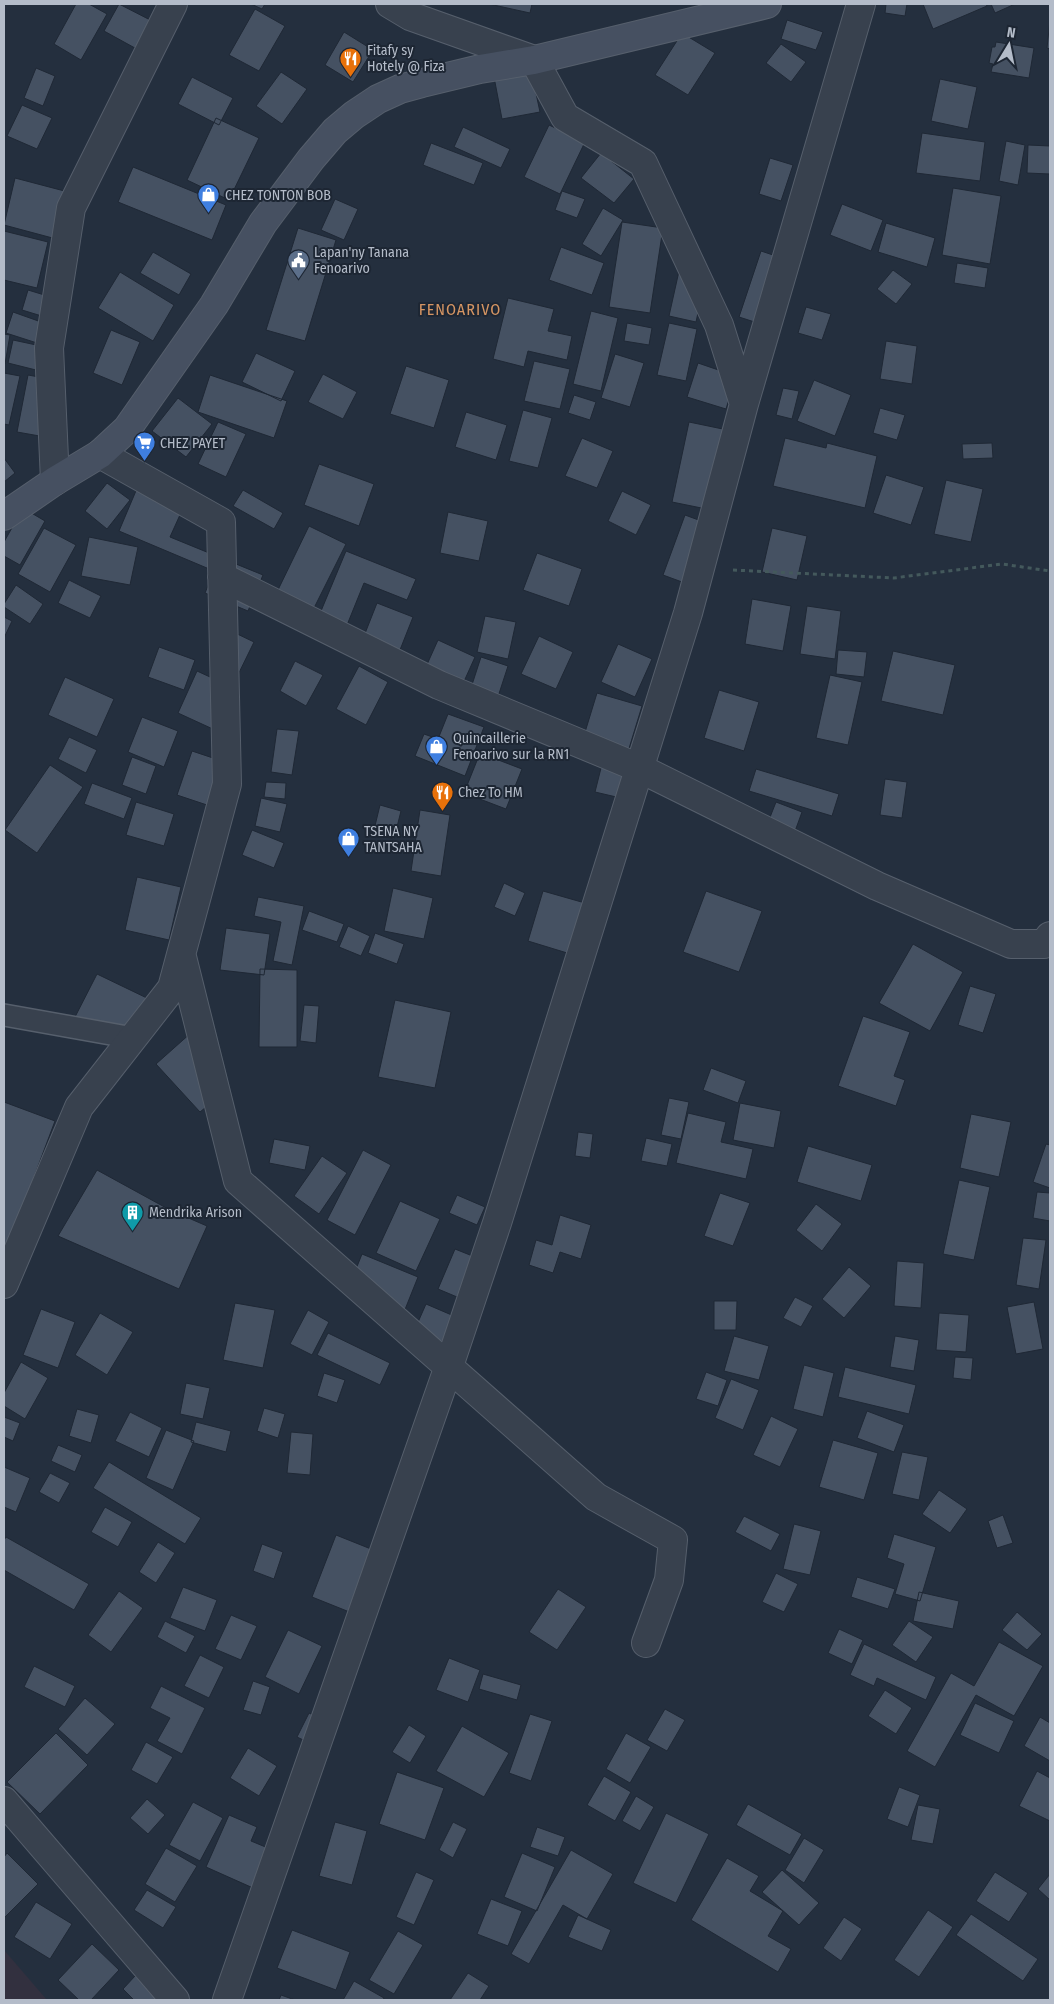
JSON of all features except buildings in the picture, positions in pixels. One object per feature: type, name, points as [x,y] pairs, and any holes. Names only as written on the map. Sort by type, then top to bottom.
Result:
[{"type":"main road","points":[[4,516],[55,481],[100,454],[127,429],[214,305],[263,223],[311,159],[335,131],[354,115],[378,99],[400,89],[480,68],[534,60],[767,4]]},
{"type":"street","points":[[55,481],[49,348],[71,208],[173,4]]},
{"type":"street","points":[[390,4],[410,16],[534,60],[565,117],[643,163],[719,325],[744,404]]},
{"type":"street","points":[[227,2000],[449,1366],[500,1214],[688,613],[744,404],[861,4]]},
{"type":"street","points":[[4,1284],[79,1107],[172,988],[227,784],[221,522],[100,454]]},
{"type":"street","points":[[222,576],[438,685],[639,768],[877,886],[1011,944],[1044,944],[1050,936]]},
{"type":"street","points":[[181,954],[238,1181],[596,1497],[674,1540],[669,1580],[646,1643]]},
{"type":"street","points":[[4,1802],[175,2000]]},
{"type":"lane","points":[[4,1014],[133,1038]]},
{"type":"path","points":[[700,568],[894,578],[1002,564],[1050,571]]},
{"type":"shaded area","points":[[4,1950],[47,2000],[4,2000]]},
{"type":"place","name":"Fitafy sy Hotely @ Fiza","points":[[351,77]]},
{"type":"place","name":"CHEZ TONTON BOB","points":[[209,214]]},
{"type":"place","name":"Lapan'ny Tanana Fenoarivo","points":[[298,279]]},
{"type":"place","name":"CHEZ PAYET","points":[[144,462]]},
{"type":"place","name":"Quincaillerie Fenoarivo sur la RN1","points":[[437,765]]},
{"type":"place","name":"Chez To HM","points":[[442,811]]},
{"type":"place","name":"TSENA NY TANTSAHA","points":[[348,858]]},
{"type":"place","name":"Mendrika Arison","points":[[133,1231]]},
{"type":"district","name":"FENOARIVO","points":[[460,309]]}]
